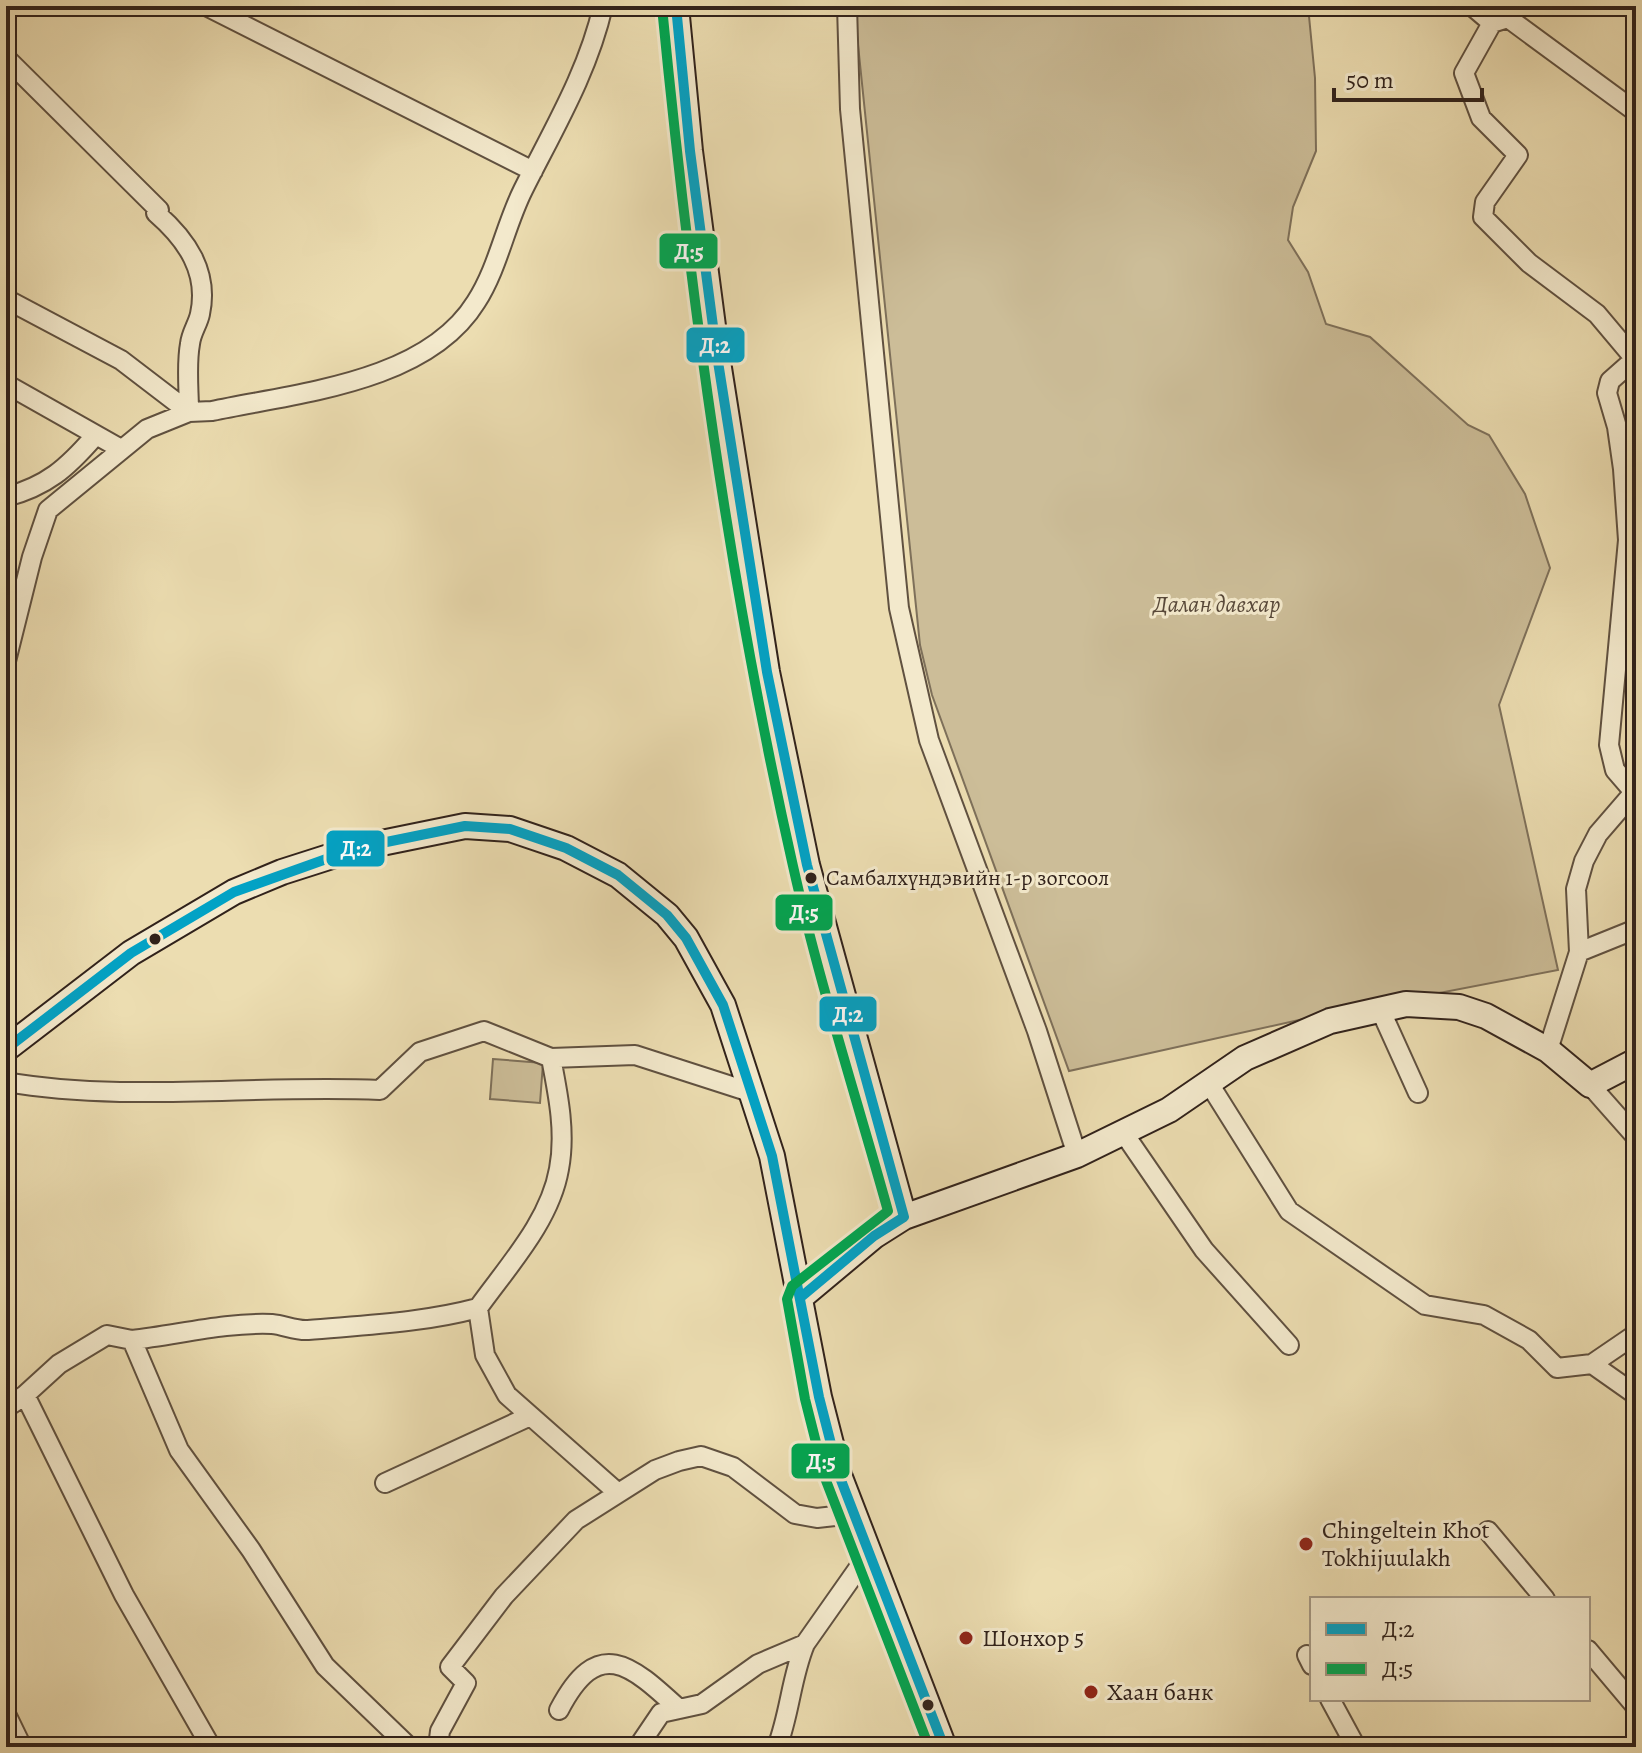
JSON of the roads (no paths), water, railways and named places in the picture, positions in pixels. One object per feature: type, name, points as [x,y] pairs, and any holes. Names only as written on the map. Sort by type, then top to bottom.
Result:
[{"type":"street","points":[[206,6],[533,171]]},
{"type":"street","points":[[6,661],[45,514],[147,429],[189,412],[212,411],[352,382],[379,373],[438,342],[465,317],[476,302],[533,171],[586,63],[603,6]]},
{"type":"street","points":[[676,6],[690,151],[716,349],[767,672],[807,865],[904,1217]]},
{"type":"street","points":[[847,6],[852,123],[899,608],[929,740],[1037,1031],[1077,1155]]},
{"type":"street","points":[[1472,6],[1492,23]]},
{"type":"street","points":[[1548,1050],[1579,952],[1576,889],[1584,861],[1598,834],[1635,791],[1615,770],[1609,745],[1628,540],[1623,469],[1607,393],[1610,381],[1635,358],[1597,314],[1529,263],[1483,217],[1485,202],[1518,155],[1481,118],[1464,73],[1492,23],[1508,18],[1636,112]]},
{"type":"street","points":[[6,58],[159,210],[156,213],[172,227],[192,255],[204,280],[200,315],[190,344],[189,412]]},
{"type":"street","points":[[6,299],[121,360],[189,412]]},
{"type":"street","points":[[6,384],[94,437],[121,449]]},
{"type":"street","points":[[6,497],[24,492],[63,472],[94,437]]},
{"type":"street","points":[[6,1049],[131,953],[234,892],[282,872],[357,848],[465,826],[510,829],[566,848],[618,875],[667,915],[686,938],[711,980],[753,1093],[786,1215],[828,1437],[853,1514],[944,1747]]},
{"type":"street","points":[[1579,952],[1636,929]]},
{"type":"street","points":[[801,1297],[874,1236],[904,1217],[1077,1155],[1210,1085],[1245,1058],[1295,1034],[1406,1004],[1459,1007],[1486,1016],[1548,1050],[1590,1085],[1636,1137]]},
{"type":"street","points":[[1380,1009],[1418,1093]]},
{"type":"street","points":[[9,1086],[59,1091],[319,1087],[380,1090],[420,1052],[484,1031],[551,1058],[635,1055],[753,1093]]},
{"type":"street","points":[[551,1058],[561,1115],[559,1170],[536,1226],[478,1308],[485,1355],[507,1395],[528,1417],[618,1493]]},
{"type":"street","points":[[1590,1085],[1636,1061]]},
{"type":"street","points":[[1210,1085],[1289,1211],[1425,1305],[1484,1315],[1529,1340],[1557,1368],[1592,1364],[1636,1334]]},
{"type":"street","points":[[1123,1132],[1204,1250],[1289,1345]]},
{"type":"street","points":[[6,1408],[59,1364],[107,1335],[132,1340],[273,1324],[306,1330],[357,1323],[380,1326],[478,1308]]},
{"type":"street","points":[[132,1340],[179,1450],[251,1550],[325,1666],[409,1747]]},
{"type":"street","points":[[1592,1364],[1636,1395]]},
{"type":"street","points":[[25,1395],[124,1595],[211,1747]]},
{"type":"street","points":[[385,1483],[528,1417]]},
{"type":"street","points":[[438,1747],[440,1731],[466,1683],[450,1667],[504,1596],[576,1520],[655,1470],[701,1456],[733,1467],[795,1514],[817,1518],[853,1514]]},
{"type":"street","points":[[1488,1531],[1543,1597]]},
{"type":"street","points":[[777,1747],[791,1706],[792,1675],[805,1644],[869,1553]]},
{"type":"street","points":[[638,1747],[661,1713],[702,1704],[758,1664],[805,1644]]},
{"type":"street","points":[[1590,1652],[1636,1707]]},
{"type":"street","points":[[559,1710],[573,1684],[588,1668],[607,1665],[628,1665],[679,1709]]},
{"type":"street","points":[[1331,1701],[1356,1747]]},
{"type":"street","points":[[6,1714],[22,1747]]},
{"type":"place","name":"Самбалхүндэвийн 1-р зогсоол","points":[[811,878]]},
{"type":"place","name":"Chingeltein Khot Tokhijuulakh","points":[[1306,1544]]},
{"type":"place","name":"Шонхор 5","points":[[966,1638]]},
{"type":"place","name":"Хаан банк","points":[[1091,1692]]},
{"type":"park label","name":"Далан давхар","points":[[1217,604]]}]
